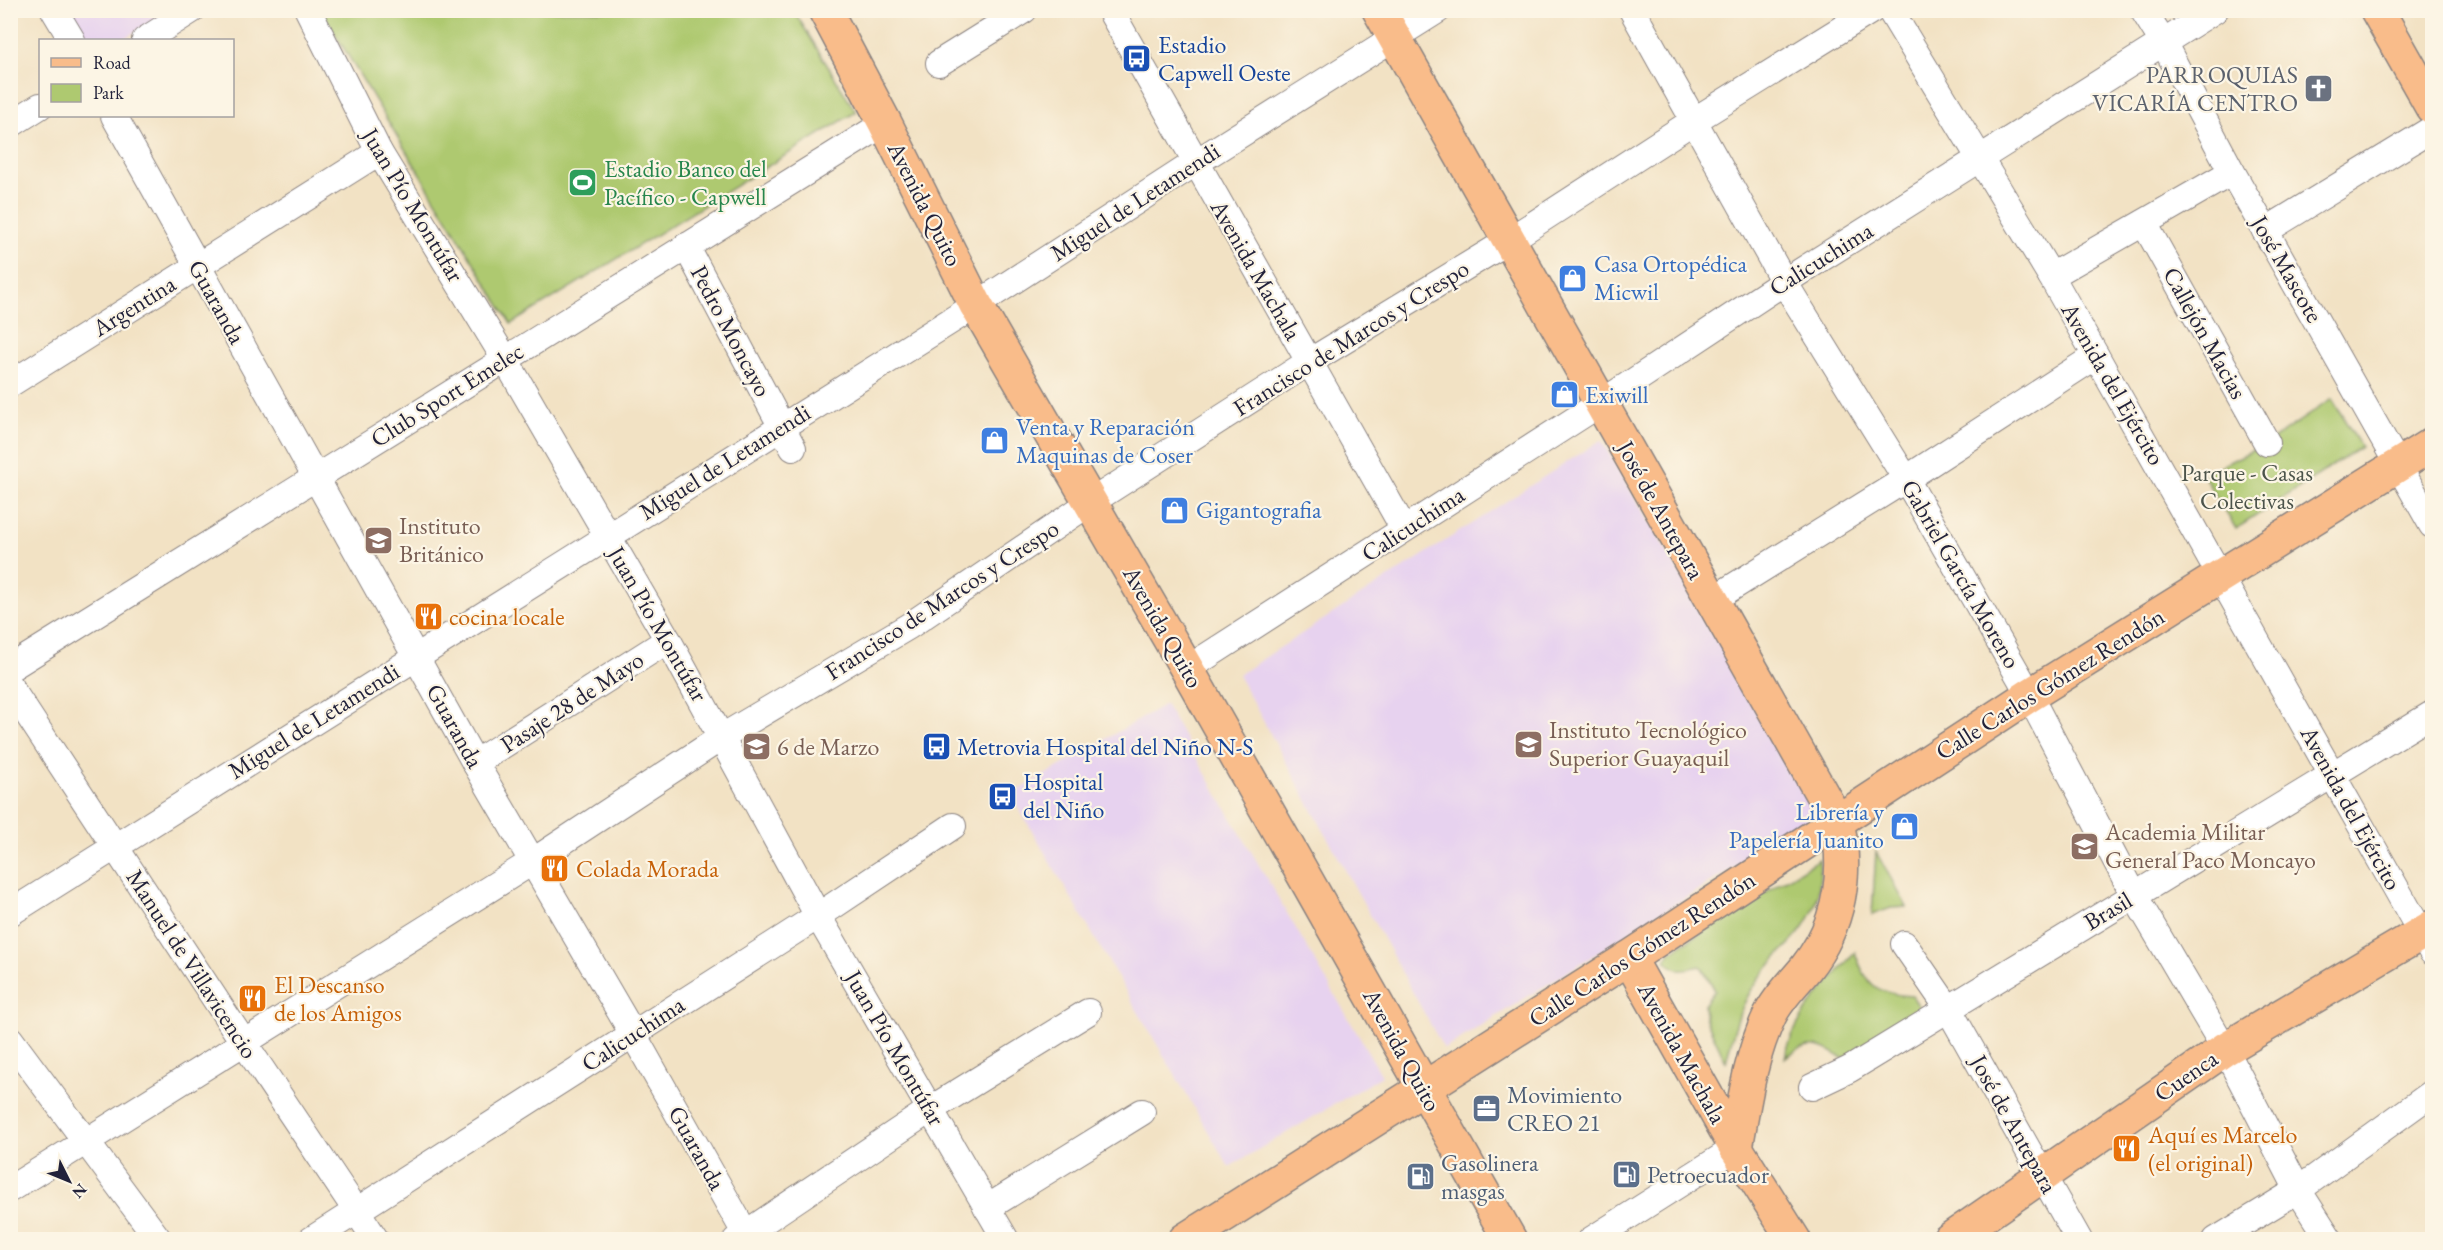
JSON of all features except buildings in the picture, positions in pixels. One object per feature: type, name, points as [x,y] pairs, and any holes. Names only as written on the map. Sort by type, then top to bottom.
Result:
[{"type":"main road","name":"Avenida Quito","points":[[825,10],[885,123],[976,305],[1187,669],[1510,1239]]},
{"type":"main road","points":[[2377,10],[2433,107]]},
{"type":"main road","points":[[2398,10],[2433,71]]},
{"type":"main road","name":"José de Antepara","points":[[1387,24],[1837,821]]},
{"type":"main road","name":"Calle Carlos Gómez Rendón","points":[[1185,1239],[1629,958],[2030,695],[2433,444]]},
{"type":"main road","name":"Avenida Machala","points":[[1736,1148],[1758,1041],[1772,1012],[1807,967],[1826,936],[1837,909],[1842,880],[1843,849],[1837,821]]},
{"type":"main road","name":"Cuenca","points":[[1949,1239],[2225,1048],[2429,938]]},
{"type":"main road","name":"Avenida Machala","points":[[1629,958],[1736,1148],[1794,1239]]},
{"type":"street","points":[[54,10],[71,39]]},
{"type":"street","points":[[147,39],[192,10]]},
{"type":"street","name":"Juan Pío Montúfar","points":[[308,10],[379,152],[506,359],[668,640],[818,916],[1006,1239]]},
{"type":"street","points":[[939,63],[1024,10]]},
{"type":"street","name":"Avenida Machala","points":[[1110,10],[1404,530]]},
{"type":"street","name":"Miguel de Letamendi","points":[[10,913],[607,536],[787,438],[976,305],[1195,163],[1387,24],[1438,10]]},
{"type":"street","name":"Gabriel García Moreno","points":[[1632,10],[1784,282],[1906,479],[2030,695],[2134,896],[2225,1048],[2298,1190],[2330,1239]]},
{"type":"street","name":"Francisco de Marcos y Crespo","points":[[10,1189],[532,862],[722,737],[909,626],[1091,502],[1309,362],[1508,241],[1695,120],[1872,10]]},
{"type":"street","name":"Avenida del Ejército","points":[[1890,10],[2051,276],[2222,575],[2332,776],[2429,938]]},
{"type":"street","name":"José Mascote","points":[[2143,10],[2164,44],[2265,231],[2433,525]]},
{"type":"street","name":"Calicuchima","points":[[1187,669],[1601,403],[1784,282],[2215,10]]},
{"type":"street","points":[[10,125],[39,107]]},
{"type":"street","name":"Guaranda","points":[[115,117],[475,763],[633,1034],[743,1237]]},
{"type":"street","name":"Club Sport Emelec","points":[[10,668],[885,123]]},
{"type":"street","points":[[2265,231],[2433,129]]},
{"type":"street","name":"Argentina","points":[[10,384],[379,152]]},
{"type":"street","points":[[2051,276],[2232,172]]},
{"type":"street","name":"Callejón Macias","points":[[2144,223],[2267,443]]},
{"type":"street","name":"Pedro Moncayo","points":[[686,246],[787,438]]},
{"type":"street","points":[[1712,600],[1906,479],[2096,356]]},
{"type":"street","name":"Pasaje 28 de Mayo","points":[[475,763],[668,640]]},
{"type":"street","name":"Manuel de Villavicencio","points":[[10,687],[376,1239]]},
{"type":"street","name":"Brasil","points":[[1812,1087],[1850,1070],[1948,1008],[2433,714]]},
{"type":"street","name":"Calicuchima","points":[[311,1239],[818,916],[953,826]]},
{"type":"street","name":"José de Antepara","points":[[1904,945],[1948,1008],[2079,1239]]},
{"type":"street","points":[[743,1237],[932,1109],[1088,1012]]},
{"type":"street","points":[[10,1040],[159,1239]]},
{"type":"street","points":[[2216,1239],[2298,1190],[2433,1093]]},
{"type":"street","points":[[987,1208],[1142,1112]]},
{"type":"street","points":[[1591,1239],[1736,1148]]},
{"type":"shaded area","points":[[67,11],[170,11],[123,39],[86,39]]},
{"type":"shaded area","name":"Instituto Tecnológico Superior Guayaquil","points":[[1601,440],[1821,813],[1444,1049],[1238,675]]},
{"type":"shaded area","points":[[1165,704],[1382,1076],[1229,1167],[1011,795]]},
{"type":"green space","name":"Estadio Banco del Pacífico - Capwell","points":[[321,11],[794,11],[856,112],[511,324]]},
{"type":"green space","name":"Parque - Casas Colectivas","points":[[2332,399],[2361,447],[2236,529],[2203,475],[2267,443]]},
{"type":"green space","points":[[1876,852],[1907,907],[1891,908],[1872,915]]},
{"type":"green space","points":[[1819,859],[1820,883],[1816,902],[1809,918],[1800,932],[1764,972],[1747,997],[1736,1024],[1726,1062],[1705,1017],[1704,1005],[1715,990],[1701,966],[1677,969],[1665,960],[1670,952]]},
{"type":"green space","points":[[1855,952],[1864,973],[1874,986],[1890,993],[1912,996],[1923,1012],[1844,1059],[1828,1050],[1814,1046],[1801,1048],[1785,1058],[1789,1043],[1804,1015]]},
{"type":"place","name":"Estadio Capwell Oeste","points":[[1137,59]]},
{"type":"place","name":"PARROQUIAS VICARÍA CENTRO","points":[[2319,89]]},
{"type":"place","name":"Estadio Banco del Pacífico - Capwell","points":[[583,183]]},
{"type":"place","name":"Casa Ortopédica Micwil","points":[[1573,278]]},
{"type":"place","name":"Exiwill","points":[[1564,395]]},
{"type":"place","name":"Venta y Reparación Maquinas de Coser","points":[[995,441]]},
{"type":"place","name":"Gigantografia","points":[[1175,510]]},
{"type":"place","name":"Instituto Británico","points":[[378,540]]},
{"type":"place","name":"cocina locale","points":[[428,617]]},
{"type":"place","name":"Instituto Tecnológico Superior Guayaquil","points":[[1528,744]]},
{"type":"place","name":"6 de Marzo","points":[[756,747]]},
{"type":"place","name":"Metrovia Hospital del Niño N-S","points":[[936,747]]},
{"type":"place","name":"Hospital del Niño","points":[[1002,796]]},
{"type":"place","name":"Librería y Papelería Juanito","points":[[1905,826]]},
{"type":"place","name":"Academia Militar General Paco Moncayo","points":[[2084,846]]},
{"type":"place","name":"Colada Morada","points":[[555,869]]},
{"type":"place","name":"El Descanso de los Amigos","points":[[253,999]]},
{"type":"place","name":"Movimiento CREO 21","points":[[1486,1109]]},
{"type":"place","name":"Aquí es Marcelo (el original)","points":[[2127,1149]]},
{"type":"place","name":"Petroecuador","points":[[1626,1175]]},
{"type":"place","name":"Gasolinera masgas","points":[[1420,1177]]}]
